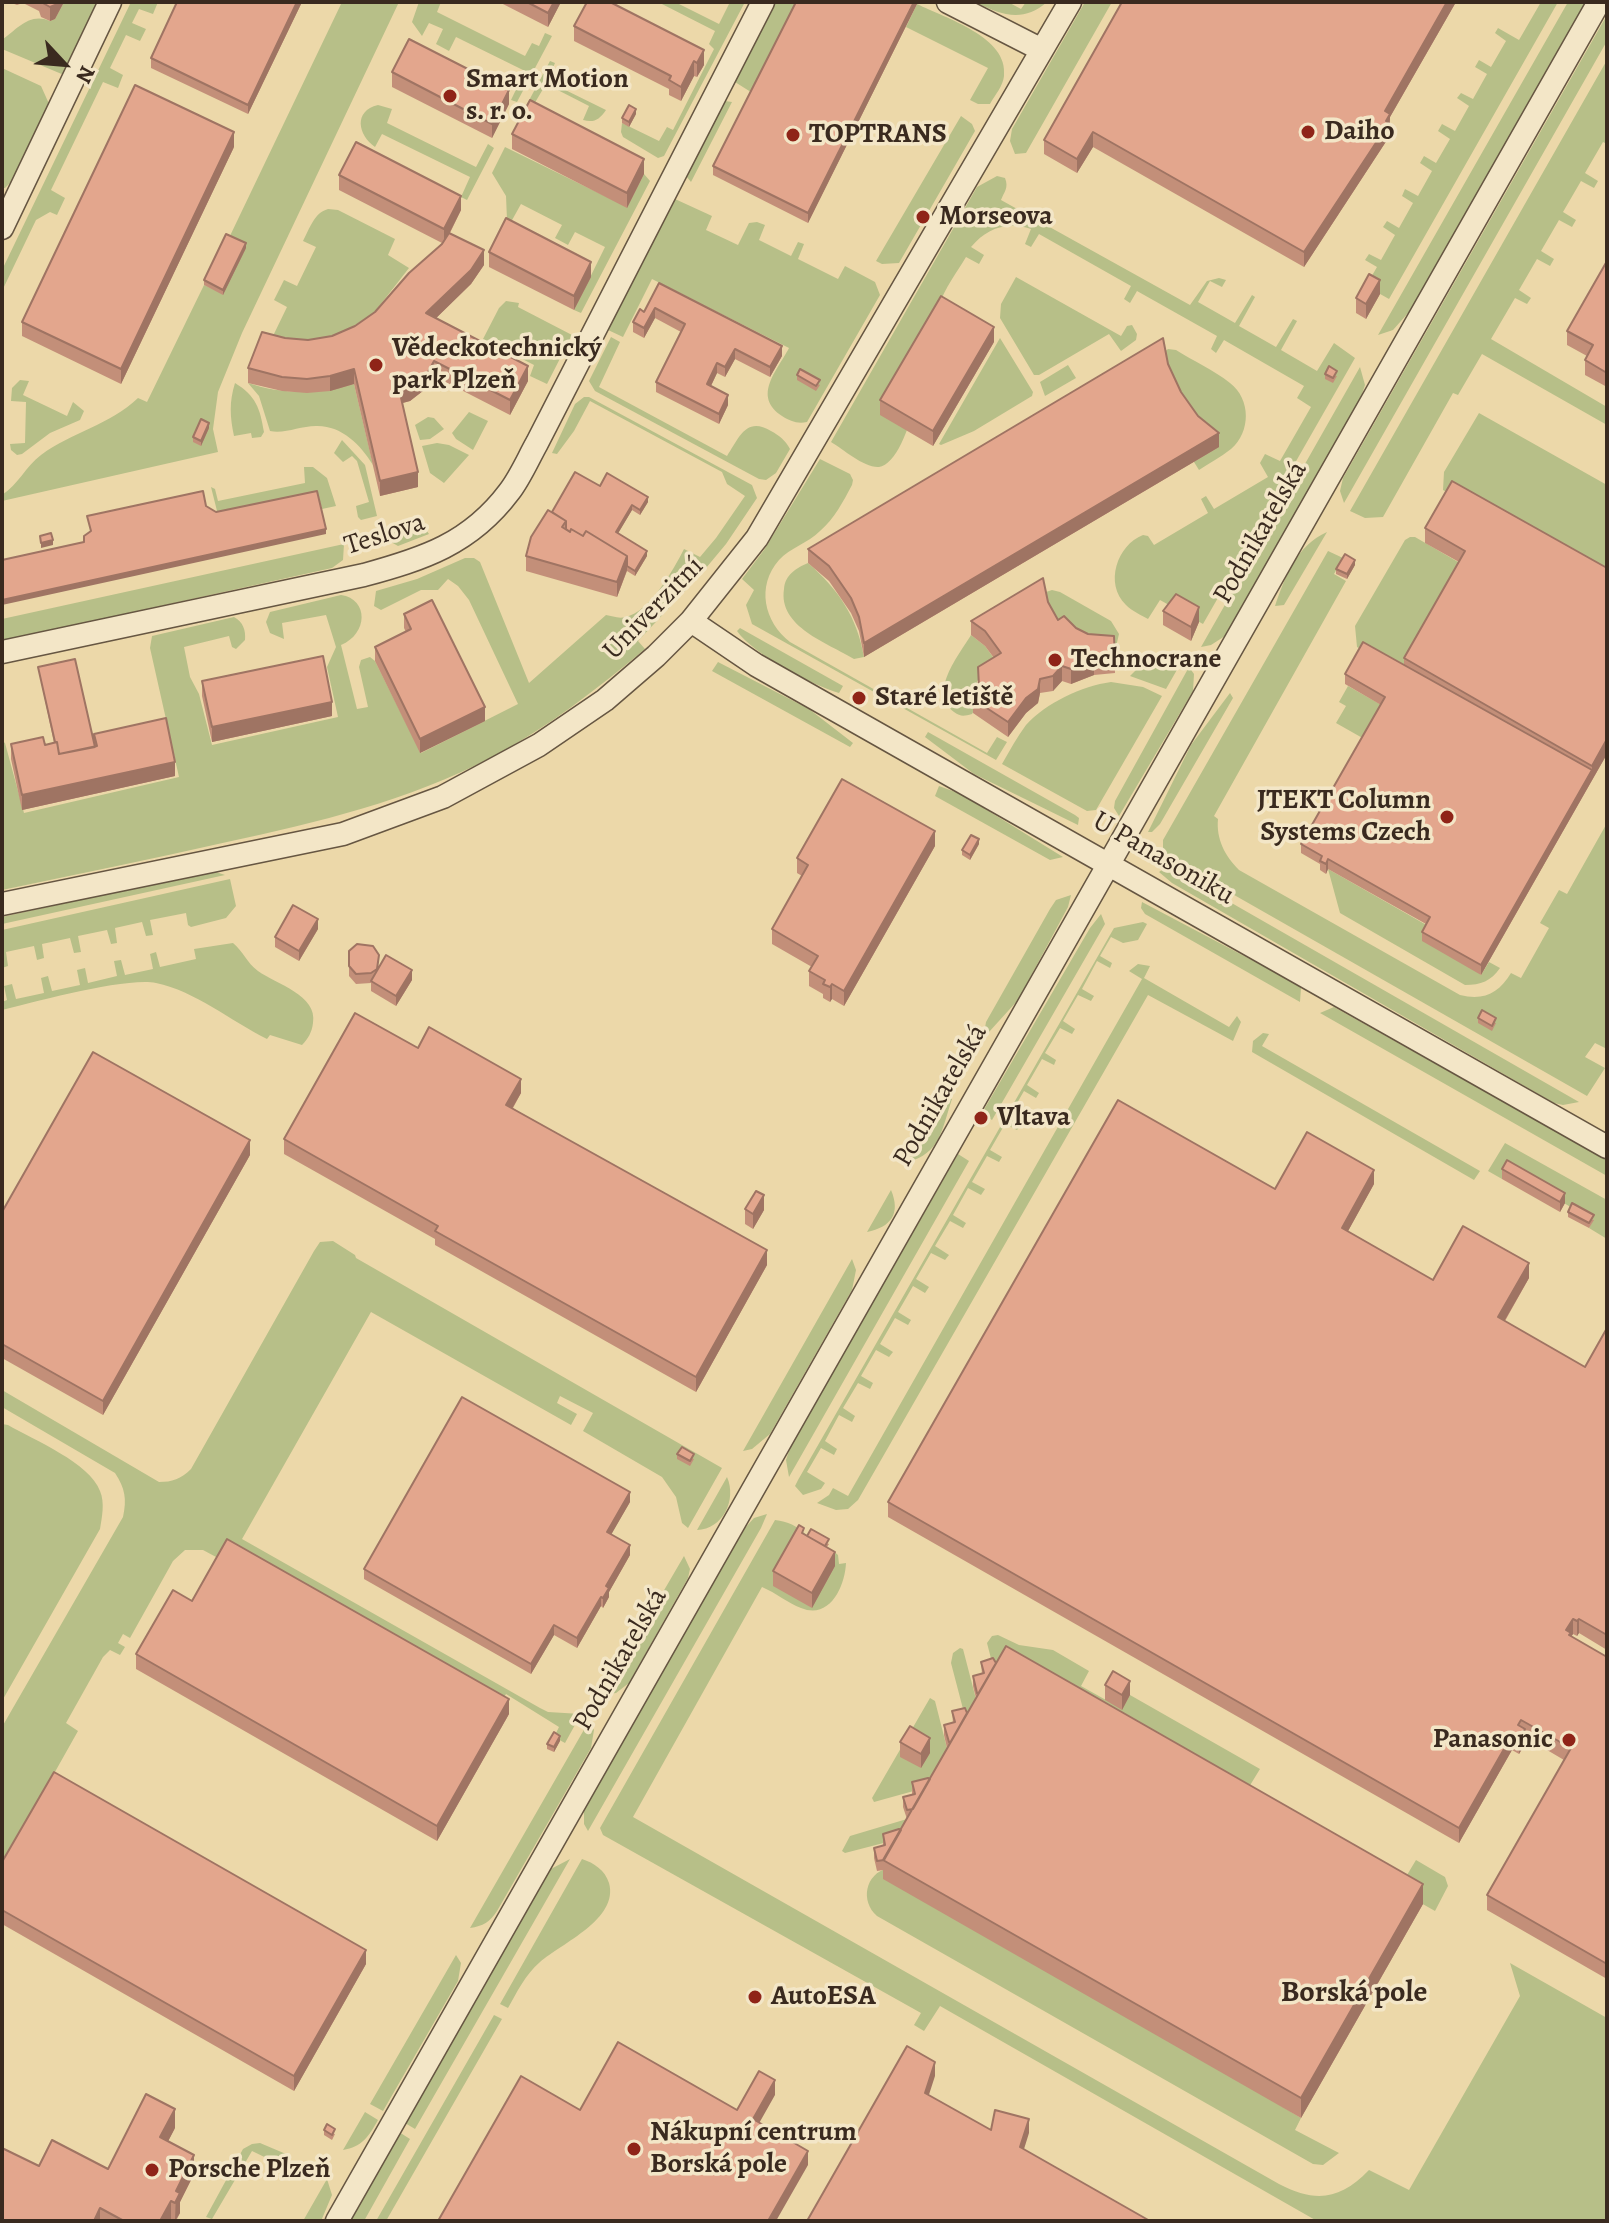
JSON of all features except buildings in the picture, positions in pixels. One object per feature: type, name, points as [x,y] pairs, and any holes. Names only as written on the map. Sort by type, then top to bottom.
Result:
[{"type":"street","points":[[2,228],[110,2]]},
{"type":"street","name":"Teslova","points":[[2,652],[350,578],[420,560],[458,540],[487,517],[510,491],[537,443],[763,2]]},
{"type":"street","points":[[948,2],[1042,50]]},
{"type":"street","name":"Univerzitní","points":[[2,904],[343,834],[443,797],[539,745],[605,700],[691,621],[728,577],[785,493],[1070,2]]},
{"type":"street","name":"Podnikatelská","points":[[337,2221],[1599,2]]},
{"type":"street","name":"U Panasoniku","points":[[691,621],[756,665],[1607,1147]]},
{"type":"green space","points":[[64,2],[99,2],[64,75],[2,49],[2,40],[24,23],[36,19],[55,19]]},
{"type":"green space","points":[[131,2],[158,2],[153,14],[139,9],[132,23],[146,29],[140,41],[126,35],[110,68],[123,75],[118,88],[103,82],[51,190],[65,198],[57,215],[50,212],[36,220],[2,291],[2,270]]},
{"type":"green space","points":[[342,2],[399,2],[242,333],[218,392],[213,429],[218,452],[2,501],[2,495],[41,455],[115,415],[138,398],[147,402],[204,285],[223,294],[245,248],[228,240]]},
{"type":"green space","points":[[419,2],[441,2],[437,12],[525,56],[532,43],[539,46],[545,33],[552,36],[517,102],[511,100],[525,71],[456,37],[449,51],[436,44],[443,29],[429,23],[422,36],[412,22]]},
{"type":"green space","points":[[658,2],[679,2],[719,24],[730,2],[745,2],[664,156],[658,158],[623,137],[622,123],[659,141],[667,127],[673,130],[714,49],[709,44],[715,31]]},
{"type":"green space","points":[[776,2],[801,2],[754,94],[735,82]]},
{"type":"green space","points":[[975,2],[1008,2],[1021,9],[1026,2],[1047,2],[1029,13],[1012,15]]},
{"type":"green space","points":[[1085,2],[1112,2],[1026,153],[1015,154],[1010,141],[1012,129]]},
{"type":"green space","points":[[1541,2],[1558,2],[1389,299],[1366,286],[1377,267],[1365,260],[1369,254],[1381,260],[1395,235],[1383,227],[1387,221],[1399,228],[1413,203],[1402,196],[1405,189],[1418,196],[1432,171],[1420,163],[1424,156],[1436,163],[1450,139],[1438,131],[1442,124],[1455,131],[1469,106],[1457,98],[1461,93],[1473,99],[1487,74],[1475,67],[1479,60],[1491,67],[1506,41],[1495,33],[1498,28],[1519,40]]},
{"type":"green space","points":[[1568,2],[1586,2],[1409,312],[1393,330],[1378,335]]},
{"type":"green space","points":[[917,4],[973,31],[996,50],[1003,62],[1004,76],[990,104],[970,100],[988,68],[906,27]]},
{"type":"green space","points":[[1607,15],[1607,41],[1344,503],[1340,491],[1343,478]]},
{"type":"green space","points":[[1607,60],[1607,144],[1603,142],[1585,173],[1598,181],[1594,188],[1581,181],[1563,212],[1576,220],[1572,227],[1559,220],[1541,251],[1554,259],[1550,266],[1537,259],[1519,290],[1531,298],[1527,304],[1515,298],[1491,339],[1607,407],[1607,425],[1482,354],[1458,395],[1453,393],[1383,517],[1365,518],[1350,511]]},
{"type":"green space","points":[[550,61],[555,63],[547,81],[606,110],[601,116],[593,121],[583,120],[589,106],[546,84],[530,111],[525,108]]},
{"type":"green space","points":[[2,68],[41,86],[50,106],[13,180],[5,188],[2,188]]},
{"type":"green space","points":[[725,101],[732,102],[691,182],[686,176]]},
{"type":"green space","points":[[378,105],[392,109],[387,123],[476,167],[488,144],[494,148],[467,200],[461,197],[470,177],[382,134],[375,147],[369,142],[362,130],[362,118],[365,112]]},
{"type":"green space","points":[[961,116],[972,124],[975,131],[899,263],[882,264],[876,261]]},
{"type":"green space","points":[[505,147],[627,207],[644,174],[650,181],[581,313],[574,310],[605,247],[575,232],[568,245],[555,238],[562,225],[521,204],[511,222],[507,220],[506,196],[492,173]]},
{"type":"green space","points":[[997,176],[1006,181],[1001,200],[1190,305],[1207,281],[1226,280],[1222,287],[1210,281],[1198,302],[1235,323],[1252,295],[1255,297],[1239,326],[1276,347],[1293,319],[1297,321],[1281,350],[1317,371],[1334,343],[1355,358],[1203,624],[1160,600],[1148,619],[1128,607],[1116,587],[1116,566],[1120,556],[1126,547],[1143,535],[1148,536],[1154,545],[1208,513],[1201,499],[1206,496],[1214,509],[1268,477],[1260,463],[1265,454],[1280,461],[1311,407],[1297,398],[1304,386],[1224,340],[1216,353],[1211,349],[1217,336],[1137,291],[1130,303],[1124,299],[1131,286],[1039,234],[1031,247],[1025,244],[1031,229],[1014,226],[998,228],[971,247],[984,255],[979,264],[966,257],[942,299],[910,421],[891,460],[879,467],[873,466],[831,442],[977,187]]},
{"type":"green space","points":[[675,199],[712,216],[706,230],[738,245],[749,223],[757,222],[765,225],[759,240],[791,256],[798,242],[804,244],[798,259],[838,279],[845,266],[875,282],[880,295],[807,422],[785,418],[769,400],[770,383],[789,348],[652,279],[623,337],[608,330]]},
{"type":"green space","points":[[328,209],[338,210],[395,239],[388,255],[409,268],[373,314],[329,341],[272,338],[287,307],[274,300],[284,280],[297,286],[316,247],[303,241],[316,217]]},
{"type":"green space","points":[[1016,277],[1121,336],[1127,326],[1132,325],[1137,334],[1136,340],[1121,351],[1109,334],[1034,375],[1000,318],[1001,304]]},
{"type":"green space","points":[[506,301],[519,303],[518,307],[572,335],[547,384],[530,376],[534,365],[483,339]]},
{"type":"green space","points":[[611,337],[620,342],[599,387],[727,456],[749,428],[755,426],[771,431],[782,438],[790,449],[776,473],[766,480],[759,479],[595,391],[589,381]]},
{"type":"green space","points":[[1000,338],[1033,392],[1032,396],[974,431],[939,444]]},
{"type":"green space","points":[[1168,349],[1176,350],[1224,378],[1237,390],[1245,406],[1245,425],[1238,442],[1199,470],[1194,462],[1192,424],[1163,353]]},
{"type":"green space","points":[[1068,365],[1076,378],[1045,396],[1040,382]]},
{"type":"green space","points":[[1360,367],[1365,385],[1361,397],[1225,636],[1201,647]]},
{"type":"green space","points":[[20,380],[29,381],[23,395],[67,416],[73,402],[84,411],[80,420],[50,433],[17,455],[10,444],[25,443],[26,402],[11,401],[12,388]]},
{"type":"green space","points":[[235,383],[256,403],[264,432],[261,437],[252,438],[251,433],[234,436],[231,410]]},
{"type":"green space","points":[[248,383],[301,392],[354,384],[373,465],[363,450],[334,429],[316,426],[270,431],[259,396]]},
{"type":"green space","points":[[584,397],[752,485],[757,498],[726,544],[638,641],[645,649],[532,734],[492,757],[428,786],[295,826],[2,890],[2,741],[24,813],[179,777],[150,648],[152,636],[234,617],[240,621],[245,640],[236,649],[232,647],[229,636],[184,647],[190,677],[199,694],[212,745],[338,717],[327,667],[336,647],[326,615],[282,623],[284,639],[270,633],[266,622],[270,612],[341,595],[350,598],[357,603],[362,617],[356,633],[341,645],[357,709],[368,707],[359,667],[361,660],[370,657],[375,661],[421,753],[518,704],[469,600],[458,586],[448,579],[438,590],[421,590],[381,610],[374,606],[376,591],[417,579],[465,558],[474,558],[480,562],[529,683],[606,615],[623,618],[643,608],[660,589],[684,549],[700,557],[745,496],[727,484],[722,472],[590,401],[574,431],[557,454],[552,453],[575,404]]},
{"type":"green space","points":[[469,412],[488,421],[473,450],[452,433]]},
{"type":"green space","points":[[1479,413],[1607,485],[1607,583],[1443,490],[1444,472]]},
{"type":"green space","points":[[428,417],[434,418],[444,429],[430,439],[420,440],[415,425]]},
{"type":"green space","points":[[342,440],[365,465],[377,516],[361,520],[358,517],[356,506],[369,502],[357,461],[352,456],[343,462],[334,453]]},
{"type":"green space","points":[[437,443],[469,455],[444,483],[430,473],[422,446]]},
{"type":"green space","points":[[820,459],[850,474],[852,485],[825,526],[783,556],[772,570],[767,581],[766,603],[774,624],[790,642],[987,753],[997,737],[1007,742],[996,760],[752,624],[746,605],[754,590],[742,579],[764,550]]},
{"type":"green space","points":[[304,467],[313,467],[327,478],[336,506],[322,509],[318,494],[218,515],[211,487],[215,489],[218,501],[305,483]]},
{"type":"green space","points":[[420,521],[429,534],[398,546],[391,542],[388,533]]},
{"type":"green space","points":[[1327,532],[1284,605],[1275,606],[1300,553]]},
{"type":"green space","points":[[1410,537],[1465,566],[1403,675],[1357,647],[1355,626],[1405,540]]},
{"type":"green space","points":[[344,544],[343,560],[332,568],[2,641],[2,619]]},
{"type":"green space","points":[[1328,551],[1343,558],[1334,574],[1346,581],[1214,816],[1218,819],[1222,847],[1239,870],[1460,995],[1476,997],[1496,990],[1511,973],[1521,978],[1549,928],[1540,923],[1559,890],[1567,894],[1607,823],[1607,1049],[1595,1043],[1585,1057],[1605,1068],[1587,1096],[1163,852],[1163,840]]},
{"type":"green space","points":[[808,563],[829,583],[845,605],[857,629],[864,657],[854,659],[819,640],[789,614],[784,602],[786,580]]},
{"type":"green space","points":[[1052,590],[1111,621],[1119,634],[1115,651],[1103,652],[1058,634],[1043,593]]},
{"type":"green space","points":[[740,628],[843,686],[839,693],[769,659],[745,640],[737,631]]},
{"type":"green space","points":[[971,635],[985,646],[1001,668],[977,681],[976,706],[972,714],[963,716],[947,704],[944,694],[953,663]]},
{"type":"green space","points":[[1161,655],[1182,661],[1166,689],[1130,676],[1149,657]]},
{"type":"green space","points":[[718,662],[809,709],[853,743],[850,747],[712,671]]},
{"type":"green space","points":[[1189,667],[1194,674],[1193,691],[1119,816],[1114,808],[1115,801]]},
{"type":"green space","points":[[1111,682],[1143,687],[1162,696],[1096,810],[1087,811],[1002,764],[1034,717],[1077,692]]},
{"type":"green space","points":[[1348,686],[1385,707],[1366,740],[1336,723],[1346,706],[1339,702]]},
{"type":"green space","points":[[1230,693],[1233,698],[1160,824],[1148,832],[1191,745]]},
{"type":"green space","points":[[928,732],[1075,815],[1079,818],[1078,825],[974,774],[925,737]]},
{"type":"green space","points":[[939,786],[961,794],[1063,857],[1050,860],[935,796]]},
{"type":"green space","points":[[1166,867],[1579,1102],[1554,1103],[1172,883],[1159,872]]},
{"type":"green space","points":[[1328,869],[1430,927],[1481,975],[1489,962],[1500,968],[1485,981],[1465,985],[1340,913]]},
{"type":"green space","points":[[213,871],[225,875],[2,924],[2,917]]},
{"type":"green space","points":[[230,879],[236,906],[226,918],[191,927],[186,913],[150,920],[153,935],[146,936],[142,922],[115,928],[117,943],[111,944],[107,930],[78,936],[81,952],[74,953],[70,938],[42,944],[44,958],[37,960],[34,946],[6,952],[8,966],[2,968],[2,930]]},
{"type":"green space","points":[[1071,895],[1068,907],[1018,1000],[989,1032],[985,1028],[986,1022],[1050,909],[1056,900]]},
{"type":"green space","points":[[1142,902],[1297,984],[1301,988],[1300,1002],[1145,914],[1141,908]]},
{"type":"green space","points":[[1101,914],[1105,924],[992,1120],[982,1113]]},
{"type":"green space","points":[[1143,922],[1147,924],[1138,940],[1123,943],[1111,937],[1100,956],[1112,963],[1110,968],[1097,961],[1082,989],[1094,996],[1091,1001],[1078,995],[1063,1021],[1075,1029],[1072,1034],[1060,1028],[1045,1053],[1056,1060],[1054,1065],[1042,1059],[1027,1085],[1039,1093],[1036,1098],[1024,1091],[1009,1117],[1021,1125],[1017,1130],[1005,1124],[990,1150],[1002,1157],[999,1162],[987,1156],[972,1182],[985,1189],[981,1195],[968,1188],[953,1215],[966,1223],[963,1228],[950,1221],[935,1246],[949,1255],[945,1260],[931,1253],[916,1279],[929,1287],[925,1293],[913,1286],[898,1312],[911,1320],[908,1325],[895,1318],[880,1344],[893,1352],[889,1357],[876,1350],[861,1376],[873,1383],[870,1389],[858,1383],[843,1408],[855,1416],[852,1422],[839,1415],[825,1441],[837,1449],[834,1455],[821,1448],[807,1472],[825,1483],[821,1489],[803,1495],[795,1486],[798,1480],[1114,928]]},
{"type":"green space","points":[[233,943],[258,971],[294,991],[309,1005],[313,1013],[312,1026],[302,1045],[270,1035],[267,1039],[199,999],[156,983],[103,987],[2,1010],[2,1002],[7,1000],[4,986],[12,984],[16,999],[44,993],[41,978],[48,976],[52,991],[80,985],[77,970],[85,968],[88,983],[117,976],[114,961],[121,960],[125,975],[153,969],[150,954],[156,952],[160,967],[196,959],[194,949]]},
{"type":"green space","points":[[1138,964],[1150,966],[1144,978],[1229,1027],[1237,1016],[1241,1022],[1233,1041],[1148,995],[858,1500],[848,1509],[836,1510],[817,1503],[833,1488],[848,1496],[1142,979],[1129,971]]},
{"type":"green space","points":[[1334,1007],[1607,1160],[1607,1176],[1320,1013]]},
{"type":"green space","points":[[1263,1033],[1269,1034],[1262,1046],[1480,1171],[1474,1180],[1252,1052],[1253,1041]]},
{"type":"green space","points":[[944,1097],[952,1099],[934,1146],[927,1153],[907,1162]]},
{"type":"green space","points":[[1505,1143],[1607,1200],[1607,1239],[1589,1228],[1593,1220],[1507,1170],[1502,1179],[1488,1171]]},
{"type":"green space","points":[[958,1154],[969,1161],[789,1477],[786,1460],[791,1445]]},
{"type":"green space","points":[[891,1190],[895,1206],[892,1218],[882,1227],[867,1232]]},
{"type":"green space","points":[[333,1241],[356,1258],[722,1468],[688,1528],[682,1523],[676,1497],[662,1477],[583,1431],[593,1413],[560,1396],[557,1403],[577,1414],[571,1425],[371,1312],[242,1539],[540,1708],[548,1712],[581,1714],[565,1743],[554,1737],[559,1727],[506,1694],[498,1708],[203,1550],[185,1550],[173,1561],[130,1638],[123,1634],[118,1643],[125,1647],[120,1655],[110,1650],[103,1657],[66,1723],[78,1731],[2,1866],[2,1727],[123,1517],[125,1499],[115,1473],[2,1407],[2,1390],[159,1482],[176,1479],[191,1469],[314,1251],[320,1242]]},
{"type":"green space","points":[[852,1259],[856,1270],[852,1290],[770,1434],[752,1449],[743,1451]]},
{"type":"green space","points":[[2,1424],[46,1445],[85,1471],[100,1491],[103,1505],[100,1529],[2,1701]]},
{"type":"green space","points":[[727,1477],[730,1495],[726,1512],[714,1525],[697,1530]]},
{"type":"green space","points":[[767,1514],[588,1831],[584,1824],[584,1808],[745,1528],[754,1518]]},
{"type":"green space","points":[[775,1520],[799,1528],[824,1560],[831,1549],[838,1555],[839,1564],[846,1563],[839,1591],[828,1605],[811,1610],[796,1606],[762,1587],[633,1817],[1279,2184],[1316,2196],[1338,2193],[1369,2170],[1409,2190],[1520,1996],[1510,1963],[1607,2018],[1607,2221],[1317,2221],[940,2006],[924,2031],[914,2025],[921,2013],[603,1835],[600,1828]]},
{"type":"green space","points":[[684,1556],[690,1569],[688,1578],[629,1683],[616,1693],[603,1695]]},
{"type":"green space","points":[[998,1635],[1019,1645],[1053,1650],[1089,1671],[1081,1686],[1122,1709],[1130,1695],[1260,1769],[1241,1800],[996,1678],[987,1643],[992,1636]]},
{"type":"green space","points":[[963,1649],[977,1703],[968,1728],[951,1663],[953,1653]]},
{"type":"green space","points":[[930,1698],[935,1701],[948,1752],[928,1787],[874,1802],[872,1798]]},
{"type":"green space","points":[[589,1721],[594,1730],[591,1748],[497,1911],[486,1923],[470,1928]]},
{"type":"green space","points":[[917,1816],[899,1839],[845,1853],[842,1851],[850,1836]]},
{"type":"green space","points":[[570,1859],[415,2129],[405,2123],[549,1870]]},
{"type":"green space","points":[[582,1859],[598,1868],[607,1878],[610,1896],[606,1908],[586,1929],[535,1967],[508,2008],[500,2004]]},
{"type":"green space","points":[[1416,1860],[1445,1877],[1448,1886],[1435,1911],[1398,1890]]},
{"type":"green space","points":[[888,1868],[1301,2118],[1295,2130],[1339,2153],[1323,2165],[1313,2164],[877,1916],[868,1903],[868,1889],[874,1876]]},
{"type":"green space","points":[[456,1955],[461,1963],[458,1981],[383,2111],[370,2104]]},
{"type":"green space","points":[[494,2015],[502,2019],[386,2221],[376,2221]]},
{"type":"green space","points":[[365,2112],[378,2120],[375,2126],[360,2143],[343,2150]]},
{"type":"green space","points":[[399,2132],[410,2139],[364,2221],[348,2221]]},
{"type":"green space","points":[[260,2143],[286,2154],[281,2165],[252,2151],[212,2219],[206,2217],[243,2149]]},
{"type":"green space","points":[[327,2179],[332,2195],[321,2221],[303,2221]]},
{"type":"place","name":"Smart Motion s. r. o.","points":[[450,96]]},
{"type":"place","name":"Daiho","points":[[1308,132]]},
{"type":"place","name":"TOPTRANS","points":[[793,135]]},
{"type":"place","name":"Morseova","points":[[923,217]]},
{"type":"place","name":"Vědeckotechnický park Plzeň","points":[[376,365]]},
{"type":"place","name":"Technocrane","points":[[1055,660]]},
{"type":"place","name":"Staré letiště","points":[[859,698]]},
{"type":"place","name":"JTEKT Column Systems Czech","points":[[1447,817]]},
{"type":"place","name":"Vltava","points":[[981,1118]]},
{"type":"place","name":"Panasonic","points":[[1569,1740]]},
{"type":"place","name":"AutoESA","points":[[755,1997]]},
{"type":"place","name":"Nákupní centrum Borská pole","points":[[634,2149]]},
{"type":"place","name":"Porsche Plzeň","points":[[152,2170]]},
{"type":"district","name":"Borská pole","points":[[1354,1994]]}]
